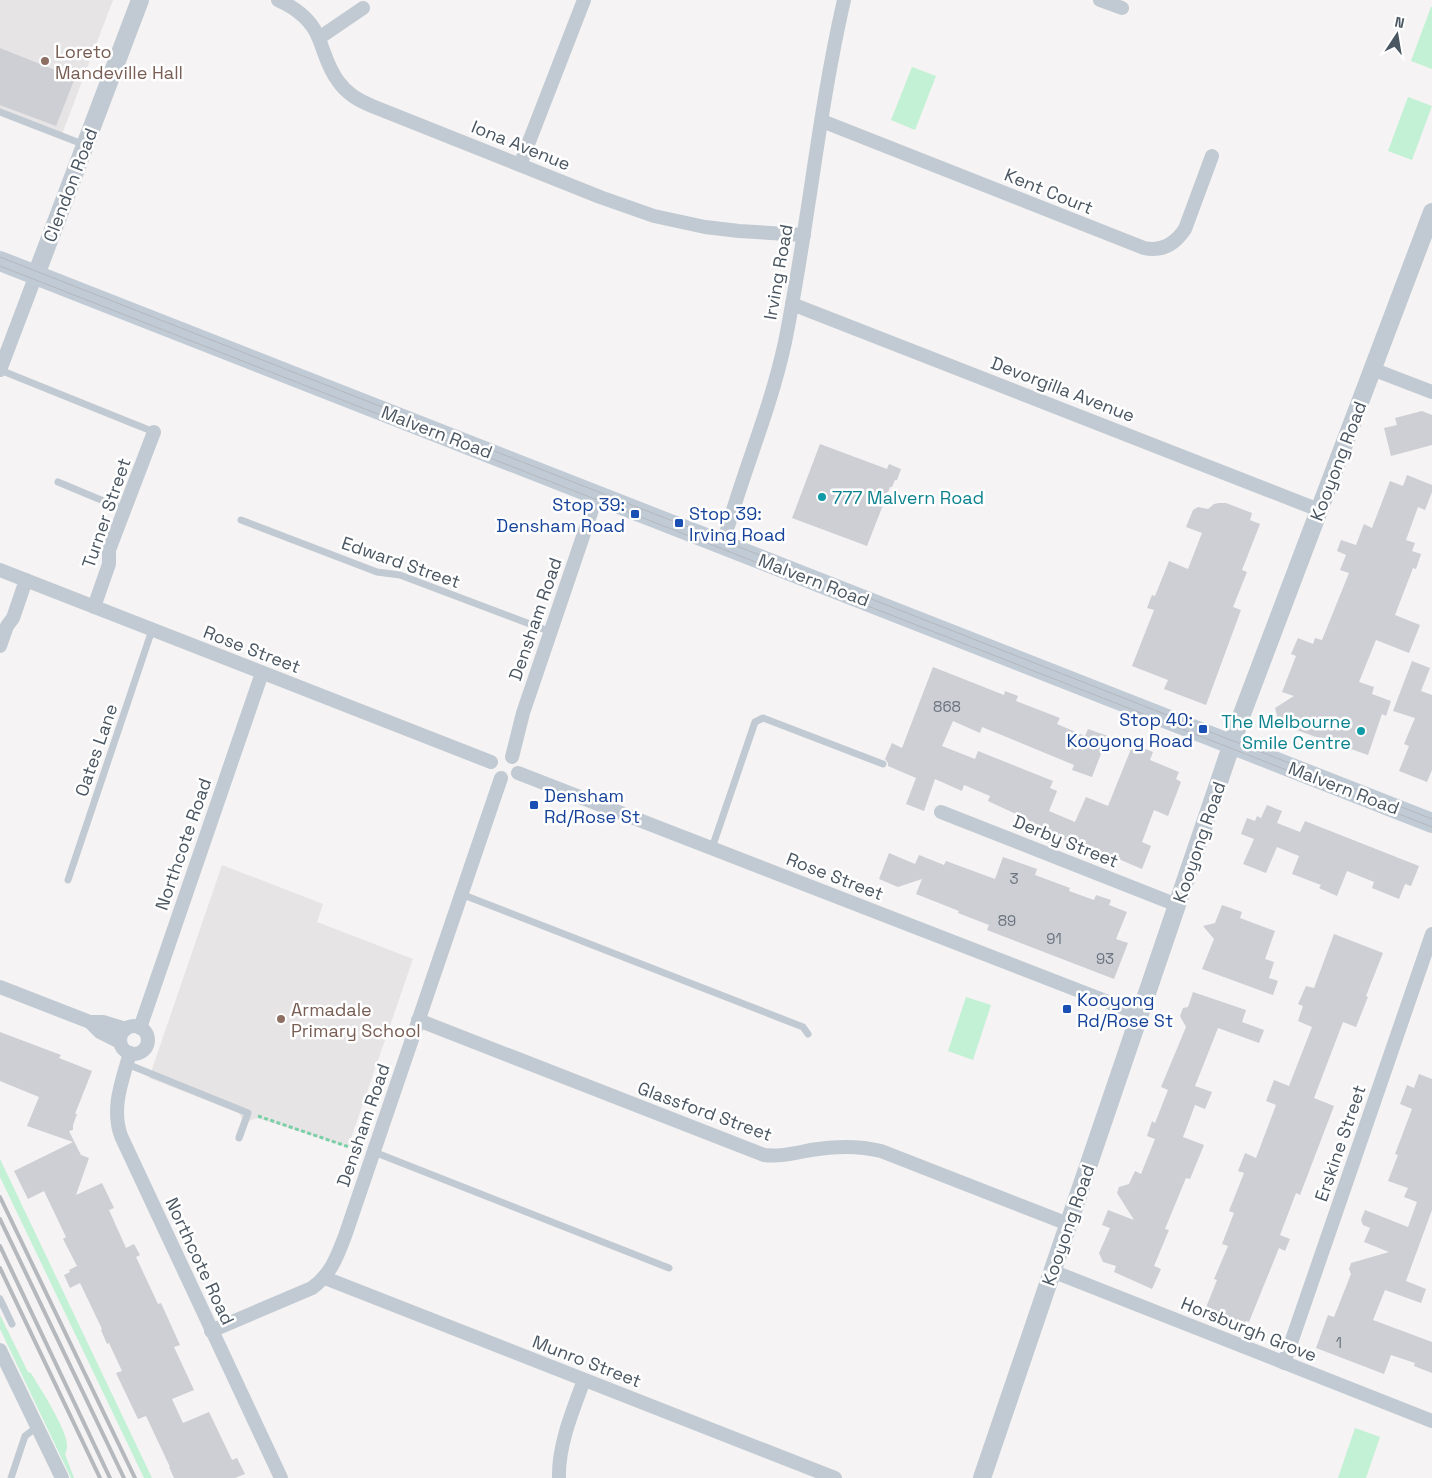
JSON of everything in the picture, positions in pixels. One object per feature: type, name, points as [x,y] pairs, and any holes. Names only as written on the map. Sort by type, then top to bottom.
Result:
[{"type":"main road","name":"Malvern Road","points":[[0,261],[1432,823]]},
{"type":"street","name":"Clendon Road","points":[[0,370],[140,0]]},
{"type":"street","name":"Iona Avenue","points":[[278,0],[300,13],[312,25],[332,73],[338,82],[350,95],[372,106],[600,197],[654,216],[705,227],[804,235]]},
{"type":"street","points":[[520,165],[584,0]]},
{"type":"street","name":"Irving Road","points":[[723,544],[761,428],[784,345],[804,235],[831,62],[844,0]]},
{"type":"street","points":[[1100,0],[1122,8]]},
{"type":"street","points":[[319,38],[363,8]]},
{"type":"street","name":"Kent Court","points":[[822,121],[1151,250],[1161,249],[1172,244],[1185,229],[1212,156]]},
{"type":"street","name":"Kooyong Road","points":[[982,1478],[1232,744],[1432,213]]},
{"type":"street","name":"Devorgilla Avenue","points":[[792,304],[1319,510]]},
{"type":"street","points":[[1372,370],[1432,392]]},
{"type":"street","name":"Turner Street","points":[[94,607],[109,564],[110,550],[154,432]]},
{"type":"street","name":"Densham Road","points":[[512,757],[523,713],[597,495]]},
{"type":"street","name":"Rose Street","points":[[0,570],[491,762]]},
{"type":"street","points":[[0,646],[7,626],[13,618],[26,580]]},
{"type":"street","name":"Northcote Road","points":[[140,1028],[262,673]]},
{"type":"street","points":[[499,755],[512,757],[517,762],[518,773],[510,779],[500,778],[492,772],[491,762],[499,755]]},
{"type":"street","name":"Rose Street","points":[[518,773],[1140,1014]]},
{"type":"street","name":"Densham Road","points":[[212,1331],[300,1294],[325,1278],[338,1253],[374,1152],[500,778]]},
{"type":"street","name":"Derby Street","points":[[941,812],[1177,905]]},
{"type":"street","name":"Erskine Street","points":[[1284,1364],[1432,934]]},
{"type":"street","points":[[0,987],[90,1022],[103,1022],[126,1028],[136,1026],[147,1036],[146,1045],[140,1052],[128,1058],[120,1042],[100,1032],[90,1022]]},
{"type":"street","name":"Glassford Street","points":[[418,1020],[764,1155],[772,1156],[836,1147],[867,1147],[888,1153],[1068,1224]]},
{"type":"street","points":[[120,1042],[122,1032],[126,1028]]},
{"type":"street","name":"Northcote Road","points":[[128,1058],[117,1103],[118,1127],[281,1478]]},
{"type":"street","name":"Horsburgh Grove","points":[[1052,1271],[1432,1421]]},
{"type":"street","name":"Munro Street","points":[[325,1278],[835,1478]]},
{"type":"street","points":[[0,1350],[62,1478]]},
{"type":"street","points":[[559,1478],[567,1430],[584,1380]]},
{"type":"lane","points":[[0,112],[85,145]]},
{"type":"lane","points":[[0,370],[154,432]]},
{"type":"lane","points":[[58,482],[125,510]]},
{"type":"lane","name":"Edward Street","points":[[241,520],[377,572],[400,575],[551,632]]},
{"type":"lane","name":"Oates Lane","points":[[68,880],[152,630]]},
{"type":"lane","points":[[712,848],[755,722],[763,718],[883,764]]},
{"type":"lane","points":[[461,894],[803,1027],[808,1034]]},
{"type":"lane","points":[[128,1058],[248,1112],[239,1138]]},
{"type":"lane","points":[[374,1152],[669,1268]]},
{"type":"lane","points":[[0,1299],[12,1324]]},
{"type":"lane","points":[[11,1478],[26,1436],[37,1427]]},
{"type":"path","points":[[248,1112],[352,1148]]},
{"type":"shaded area","name":"Loreto Mandeville Hall","points":[[0,0],[113,0],[62,134],[0,109]]},
{"type":"shaded area","name":"Armadale Primary School","points":[[222,865],[323,904],[317,922],[413,959],[348,1147],[257,1118],[249,1121],[242,1140],[235,1137],[242,1119],[239,1113],[149,1078]]},
{"type":"green space","points":[[1432,7],[1432,69],[1411,61]]},
{"type":"green space","points":[[912,67],[936,76],[915,130],[891,120]]},
{"type":"green space","points":[[1408,97],[1432,106],[1412,160],[1388,151]]},
{"type":"green space","points":[[966,997],[991,1005],[973,1060],[948,1051]]},
{"type":"green space","points":[[0,1159],[152,1478],[144,1478],[0,1177]]},
{"type":"green space","points":[[0,1315],[28,1372],[31,1373],[59,1421],[66,1440],[65,1454],[74,1478],[71,1478],[0,1329]]},
{"type":"green space","points":[[1355,1428],[1380,1437],[1366,1478],[1338,1478]]},
{"type":"building","points":[[0,48],[75,78],[56,126],[0,105]]},
{"type":"building","points":[[1422,411],[1432,415],[1432,445],[1391,456],[1384,428],[1397,425],[1395,418]]},
{"type":"building","name":"777 Malvern Road","points":[[820,444],[887,469],[889,464],[901,469],[897,480],[890,487],[867,546],[792,518]]},
{"type":"building","points":[[1407,475],[1432,485],[1432,492],[1425,510],[1418,507],[1406,540],[1415,543],[1412,551],[1421,554],[1416,569],[1413,568],[1395,615],[1420,625],[1409,653],[1376,640],[1359,682],[1374,687],[1372,694],[1391,701],[1386,716],[1382,714],[1368,755],[1279,724],[1275,708],[1294,696],[1282,692],[1296,656],[1291,654],[1298,638],[1313,644],[1315,638],[1322,640],[1349,573],[1340,570],[1346,555],[1337,551],[1341,540],[1356,545],[1364,524],[1372,528],[1390,481],[1403,486]]},
{"type":"building","points":[[1226,503],[1252,513],[1250,520],[1260,524],[1242,570],[1247,572],[1233,607],[1241,610],[1206,705],[1164,689],[1168,680],[1132,666],[1154,610],[1147,608],[1152,595],[1155,596],[1169,561],[1188,569],[1202,533],[1186,527],[1193,510],[1198,507],[1208,509],[1214,504]]},
{"type":"building","points":[[1412,661],[1430,668],[1421,691],[1432,695],[1432,770],[1427,782],[1399,771],[1409,746],[1404,744],[1415,718],[1393,711]]},
{"type":"building","points":[[933,667],[1004,695],[1005,691],[1018,696],[1016,701],[1060,718],[1057,724],[1085,736],[1088,729],[1108,736],[1092,777],[1072,770],[1074,765],[982,727],[980,733],[953,721],[942,746],[975,759],[978,751],[1053,781],[1050,788],[1057,791],[1049,811],[1075,822],[1086,797],[1108,806],[1133,744],[1153,752],[1150,760],[1179,772],[1176,779],[1181,782],[1168,816],[1154,810],[1142,842],[1151,846],[1142,869],[1088,846],[1086,849],[1059,838],[1055,846],[1042,840],[1047,829],[988,801],[990,796],[964,785],[962,791],[935,779],[924,811],[906,804],[916,778],[888,766],[885,759],[892,743],[902,748]]},
{"type":"building","points":[[1267,805],[1282,811],[1277,823],[1300,832],[1305,821],[1419,866],[1411,886],[1405,884],[1399,899],[1372,888],[1374,882],[1347,871],[1337,896],[1319,888],[1321,885],[1292,874],[1299,856],[1277,847],[1266,873],[1243,864],[1254,839],[1241,834],[1247,818],[1255,821],[1257,816],[1261,818]]},
{"type":"building","points":[[889,853],[915,864],[919,855],[944,865],[946,861],[995,879],[1003,857],[1037,869],[1035,875],[1070,888],[1069,891],[1094,900],[1096,895],[1111,900],[1109,905],[1127,912],[1116,939],[1128,943],[1114,979],[987,930],[989,925],[916,894],[922,879],[898,887],[879,879]]},
{"type":"building","points":[[1222,905],[1242,912],[1240,918],[1275,931],[1265,959],[1274,962],[1269,978],[1278,981],[1273,995],[1202,969],[1214,939],[1203,926],[1215,923]]},
{"type":"building","points":[[1334,934],[1383,953],[1356,1027],[1343,1022],[1314,1098],[1334,1106],[1300,1195],[1296,1193],[1280,1235],[1290,1239],[1285,1251],[1279,1248],[1249,1322],[1246,1321],[1244,1325],[1205,1310],[1217,1280],[1214,1279],[1228,1246],[1222,1244],[1234,1213],[1229,1211],[1244,1173],[1238,1171],[1245,1153],[1256,1158],[1276,1105],[1266,1101],[1274,1080],[1289,1086],[1312,1027],[1298,1021],[1303,1006],[1298,1004],[1306,986],[1314,988]]},
{"type":"building","points":[[1193,992],[1246,1010],[1242,1022],[1264,1030],[1259,1043],[1218,1028],[1195,1086],[1212,1092],[1205,1109],[1195,1105],[1183,1137],[1204,1145],[1190,1179],[1186,1178],[1165,1229],[1169,1230],[1154,1266],[1161,1269],[1152,1289],[1114,1272],[1116,1266],[1103,1262],[1099,1253],[1110,1228],[1102,1225],[1108,1210],[1134,1220],[1117,1193],[1119,1187],[1129,1184],[1135,1171],[1141,1174],[1155,1139],[1147,1136],[1152,1121],[1155,1123],[1168,1090],[1161,1087],[1186,1027],[1180,1016],[1183,1008],[1188,1007]]},
{"type":"building","points":[[0,1032],[61,1055],[59,1058],[92,1071],[75,1114],[77,1114],[73,1130],[69,1131],[81,1155],[89,1158],[76,1195],[102,1183],[114,1208],[109,1210],[126,1248],[134,1244],[140,1255],[136,1257],[158,1304],[161,1303],[180,1345],[174,1347],[194,1390],[172,1399],[183,1423],[209,1412],[232,1460],[237,1458],[245,1474],[235,1478],[174,1478],[146,1416],[138,1419],[116,1373],[122,1371],[109,1343],[107,1344],[80,1283],[70,1288],[64,1275],[77,1266],[63,1239],[66,1237],[44,1191],[28,1199],[14,1171],[73,1142],[27,1126],[39,1097],[0,1081]]},
{"type":"building","points":[[1419,1074],[1432,1079],[1432,1210],[1406,1281],[1426,1289],[1421,1303],[1385,1290],[1373,1320],[1432,1342],[1432,1373],[1414,1366],[1415,1363],[1391,1355],[1384,1374],[1316,1348],[1328,1315],[1334,1317],[1351,1274],[1349,1269],[1351,1263],[1389,1252],[1364,1242],[1370,1228],[1363,1225],[1361,1220],[1365,1210],[1408,1227],[1417,1202],[1404,1197],[1408,1188],[1388,1181],[1398,1155],[1395,1154],[1412,1109],[1400,1104],[1407,1085],[1414,1088]]},
{"type":"tram line","points":[[0,257],[1432,819]]},
{"type":"tram line","points":[[0,266],[1432,827]]},
{"type":"railway","points":[[0,1197],[135,1478]]},
{"type":"railway","points":[[0,1219],[124,1478]]},
{"type":"railway","points":[[0,1246],[110,1478]]},
{"type":"railway","points":[[0,1268],[100,1478]]},
{"type":"place","name":"Loreto Mandeville Hall","points":[[45,61]]},
{"type":"place","name":"777 Malvern Road","points":[[822,497]]},
{"type":"place","name":"Stop 39: Densham Road","points":[[635,514]]},
{"type":"place","name":"Stop 39: Irving Road","points":[[679,523]]},
{"type":"place","name":"Stop 40: Kooyong Road","points":[[1203,729]]},
{"type":"place","name":"The Melbourne Smile Centre","points":[[1361,731]]},
{"type":"place","name":"Densham Rd/Rose St","points":[[534,805]]},
{"type":"place","name":"Kooyong Rd/Rose St","points":[[1067,1009]]},
{"type":"place","name":"Armadale Primary School","points":[[281,1019]]}]
